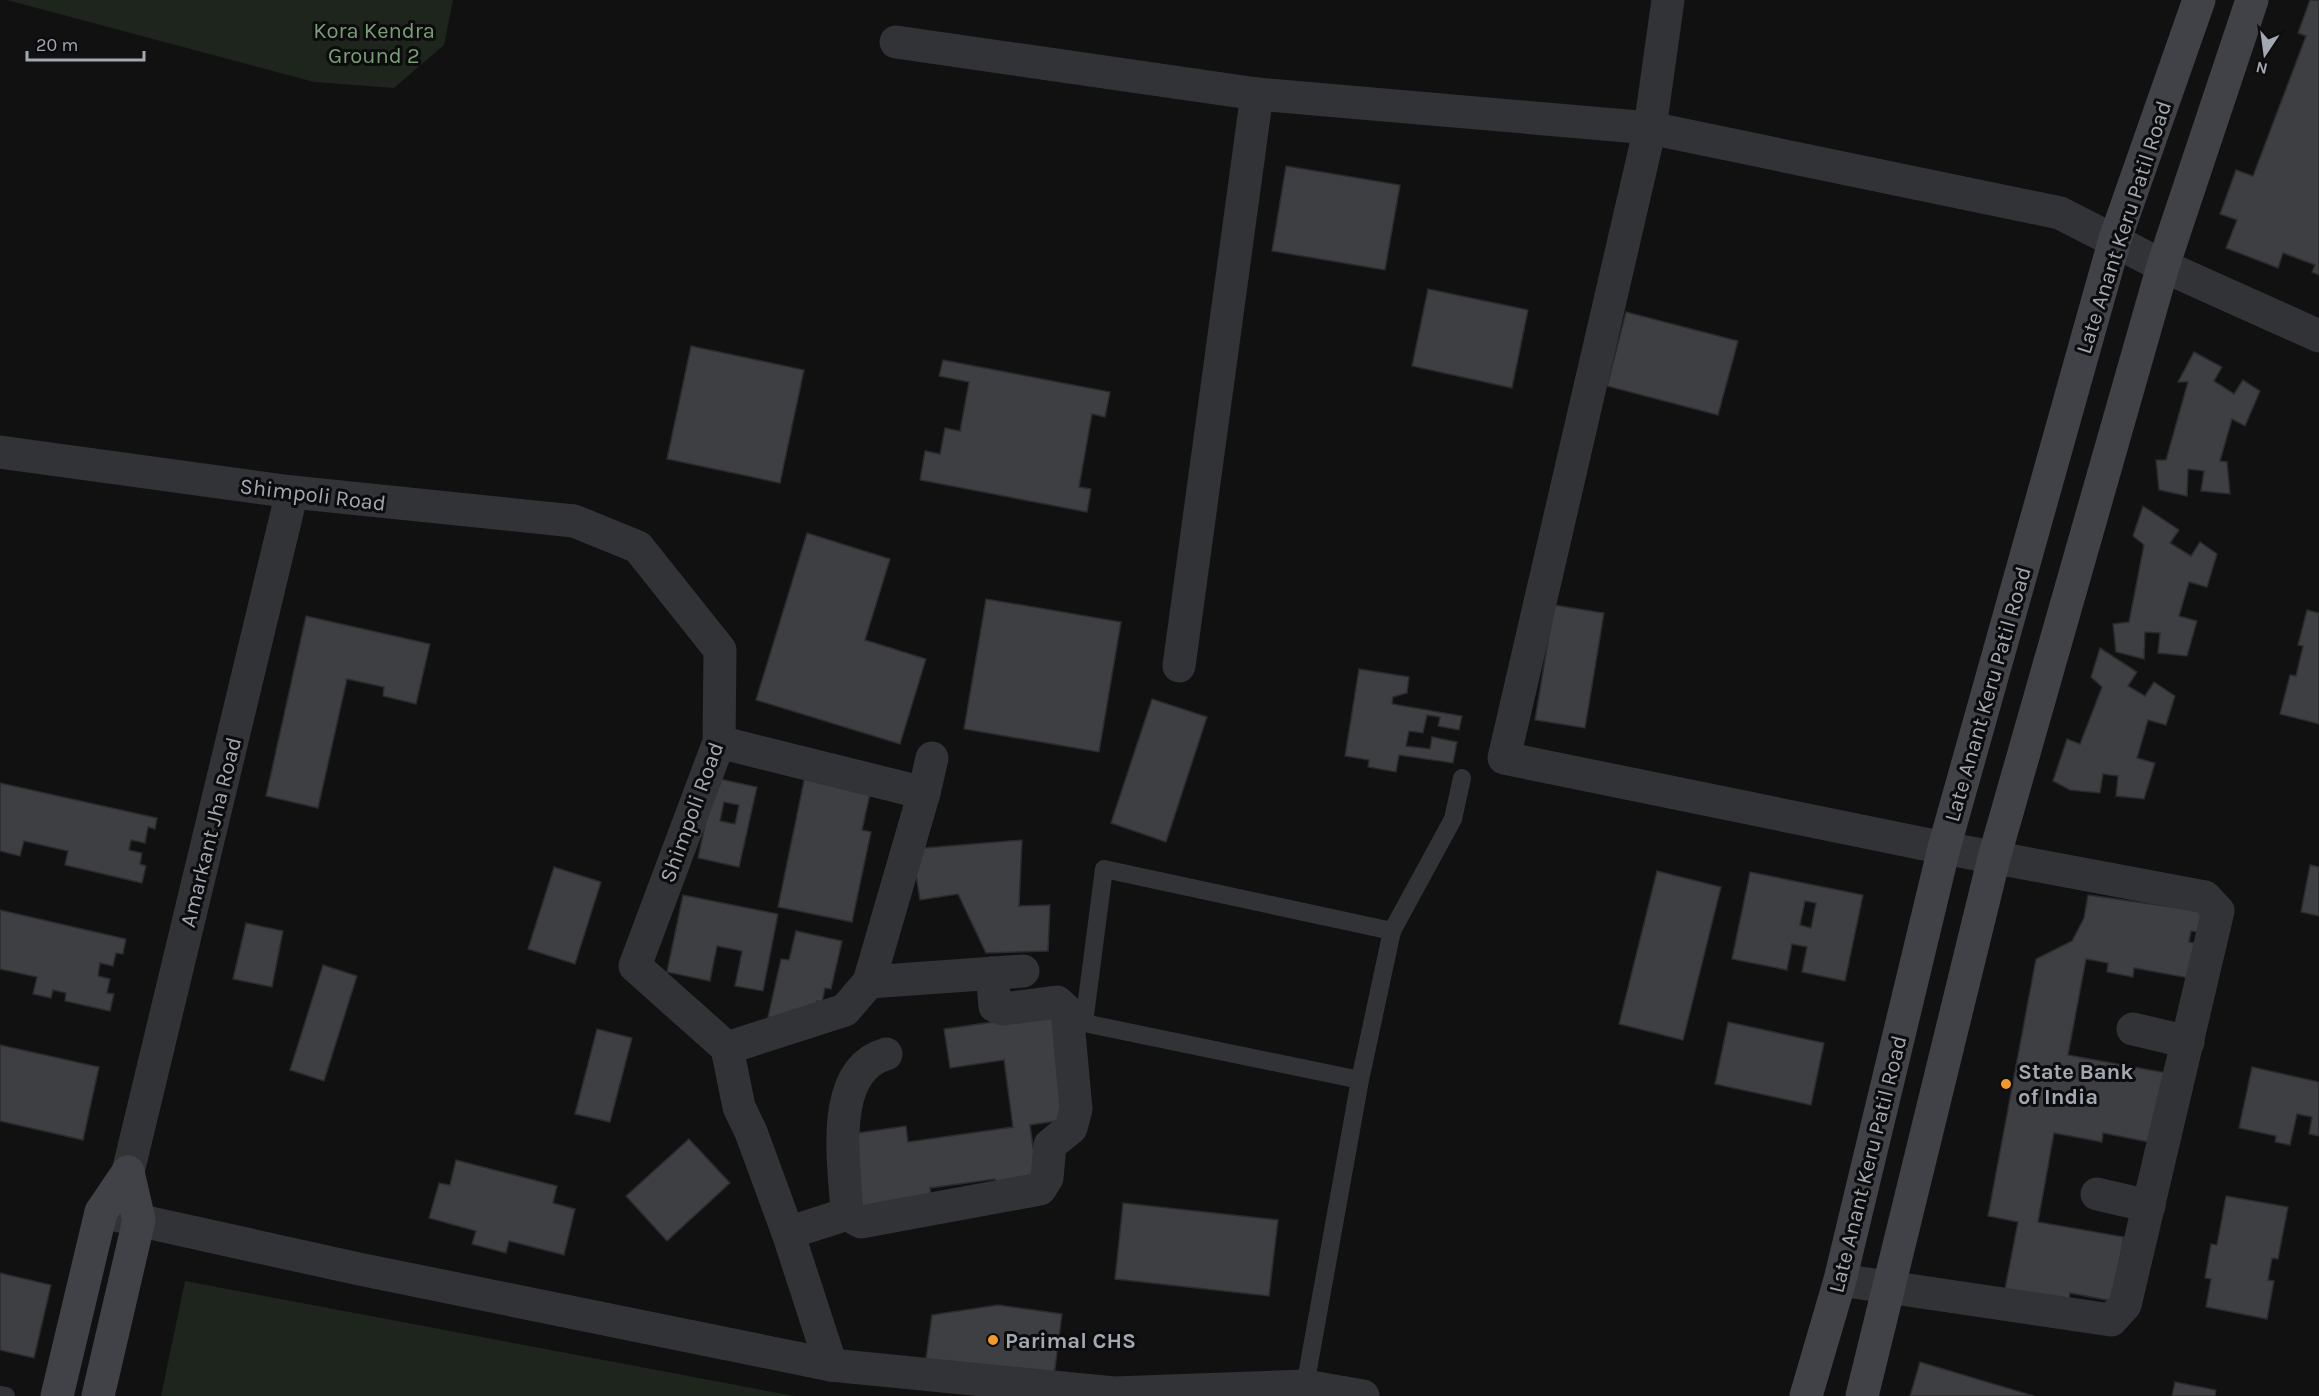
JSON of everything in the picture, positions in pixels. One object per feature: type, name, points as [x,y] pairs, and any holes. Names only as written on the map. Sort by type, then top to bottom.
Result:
[{"type":"street","points":[[1668,0],[1650,128],[1504,758],[1994,858],[2205,897],[2218,912],[2126,1305],[2111,1320],[1840,1281]]},
{"type":"street","name":"Late Anant Keru Patil Road","points":[[1806,1396],[1840,1281],[1944,848],[2115,239],[2199,0]]},
{"type":"street","points":[[1862,1396],[1994,858],[2163,266],[2252,0]]},
{"type":"street","points":[[896,42],[1257,94],[1650,128],[2060,213],[2115,239],[2163,266],[2319,336]]},
{"type":"street","points":[[1179,666],[1257,94]]},
{"type":"street","name":"Shimpoli Road","points":[[0,452],[292,492],[574,521],[638,547],[720,650],[719,742],[634,966],[727,1048]]},
{"type":"street","name":"Amarkant Jha Road","points":[[57,1396],[101,1212],[128,1172],[292,492]]},
{"type":"street","points":[[719,742],[924,793]]},
{"type":"street","points":[[831,1365],[788,1233],[751,1132],[739,1107],[727,1048],[845,1010],[869,982],[932,758]]},
{"type":"street","points":[[788,1233],[847,1214],[861,1222],[1040,1189],[1047,1178],[1050,1144],[1071,1128],[1076,1109],[1067,1011],[1057,1002],[1003,1009],[995,1006],[1007,972],[869,982]]},
{"type":"street","points":[[2133,1029],[2188,1041]]},
{"type":"street","points":[[847,1214],[842,1130],[846,1107],[854,1079],[871,1059],[886,1054]]},
{"type":"street","name":"Amarkant Jha Road","points":[[98,1396],[139,1220],[128,1172]]},
{"type":"street","points":[[2097,1194],[2149,1206]]},
{"type":"street","points":[[101,1212],[360,1269],[831,1365],[1114,1393],[1305,1386],[1363,1396]]},
{"type":"lane","points":[[1305,1386],[1360,1080],[1392,931],[1453,819],[1462,778]]},
{"type":"lane","points":[[1360,1080],[1084,1023],[1104,869],[1392,931]]},
{"type":"lane","points":[[0,1395],[6,1396]]},
{"type":"green space","name":"Kora Kendra Ground 2","points":[[7,0],[453,0],[444,45],[394,88],[314,82]]},
{"type":"green space","points":[[185,1281],[794,1396],[161,1396]]},
{"type":"building","points":[[2310,0],[2319,0],[2319,275],[2312,272],[2315,265],[2283,253],[2278,268],[2226,248],[2237,220],[2220,214],[2236,170],[2253,176],[2306,36],[2298,33]]},
{"type":"building","points":[[1286,166],[1400,185],[1385,270],[1272,251]]},
{"type":"building","points":[[1428,289],[1528,310],[1512,388],[1412,366]]},
{"type":"building","points":[[1626,312],[1738,341],[1718,415],[1607,386]]},
{"type":"building","points":[[691,346],[804,370],[780,483],[667,459]]},
{"type":"building","points":[[2194,352],[2222,367],[2214,381],[2234,394],[2243,380],[2260,391],[2245,426],[2232,419],[2220,461],[2227,462],[2230,494],[2201,491],[2204,471],[2188,469],[2187,496],[2159,490],[2156,460],[2166,460],[2188,382],[2178,382]]},
{"type":"building","points":[[943,360],[1110,392],[1105,417],[1092,414],[1079,487],[1091,489],[1087,512],[920,480],[925,451],[940,454],[945,428],[960,431],[969,382],[939,376]]},
{"type":"building","points":[[2143,506],[2179,530],[2170,543],[2191,556],[2200,542],[2217,554],[2207,587],[2189,582],[2179,616],[2197,621],[2187,656],[2158,653],[2160,633],[2145,632],[2144,659],[2116,652],[2113,624],[2129,622],[2144,545],[2133,536]]},
{"type":"building","points":[[807,533],[890,559],[865,640],[926,659],[900,744],[756,700]]},
{"type":"building","points":[[986,599],[1121,622],[1099,752],[964,729]]},
{"type":"building","points":[[1554,605],[1604,613],[1585,728],[1535,720]]},
{"type":"building","points":[[2307,610],[2319,613],[2319,724],[2280,714],[2290,675],[2296,676],[2303,646],[2298,645]]},
{"type":"building","points":[[306,616],[430,644],[416,704],[383,696],[384,687],[347,679],[318,808],[266,796]]},
{"type":"building","points":[[2100,648],[2137,672],[2128,686],[2145,696],[2154,682],[2175,696],[2166,725],[2148,720],[2137,758],[2155,763],[2144,799],[2116,796],[2118,776],[2103,774],[2100,793],[2070,790],[2053,781],[2067,739],[2080,744],[2102,687],[2091,677]]},
{"type":"building","points":[[1359,669],[1409,677],[1407,693],[1393,697],[1392,704],[1462,716],[1459,730],[1438,726],[1440,717],[1427,715],[1423,733],[1409,731],[1406,746],[1430,749],[1432,737],[1457,742],[1453,763],[1399,755],[1396,772],[1368,767],[1369,760],[1345,756]]},
{"type":"building","points":[[1152,699],[1207,717],[1166,842],[1111,823]]},
{"type":"building","points":[[805,776],[871,789],[862,830],[871,832],[852,922],[778,907]]},
{"type":"building","points":[[715,778],[757,787],[739,867],[698,858]],"holes":[[[724,802],[739,805],[735,824],[720,821]]]},
{"type":"building","points":[[0,783],[157,818],[155,829],[148,827],[145,843],[131,840],[129,850],[142,853],[140,864],[146,866],[142,883],[65,865],[68,851],[24,841],[20,856],[0,851]]},
{"type":"building","points":[[1022,840],[1019,906],[1050,905],[1048,951],[986,953],[958,894],[920,900],[912,849]]},
{"type":"building","points":[[2310,865],[2319,867],[2319,916],[2301,912]]},
{"type":"building","points":[[554,867],[601,882],[575,964],[528,949]]},
{"type":"building","points":[[1657,871],[1721,887],[1683,1040],[1619,1024]]},
{"type":"building","points":[[1750,872],[1863,895],[1845,981],[1802,972],[1807,947],[1792,944],[1787,970],[1732,959]],"holes":[[[1805,901],[1816,903],[1811,928],[1800,925]]]},
{"type":"building","points":[[683,895],[778,914],[763,991],[735,986],[742,951],[717,946],[710,981],[667,972]]},
{"type":"building","points":[[2088,895],[2207,912],[2203,933],[2191,931],[2189,942],[2200,944],[2194,979],[2134,968],[2133,977],[2107,972],[2108,963],[2086,959],[2068,1055],[2167,1073],[2154,1143],[2103,1133],[2102,1142],[2054,1133],[2038,1222],[2124,1237],[2112,1301],[2070,1293],[2069,1301],[2005,1289],[2018,1222],[1988,1216],[2036,959],[2072,941],[2084,918]]},
{"type":"building","points":[[0,910],[126,939],[123,954],[116,953],[113,966],[100,963],[98,976],[110,979],[107,993],[114,994],[110,1011],[65,1001],[66,993],[53,990],[51,998],[33,994],[37,977],[0,969]]},
{"type":"building","points":[[246,923],[283,931],[272,987],[233,979]]},
{"type":"building","points":[[796,931],[842,941],[831,989],[825,988],[822,1002],[817,1001],[814,1012],[792,1022],[768,1017],[781,959],[789,960]]},
{"type":"building","points":[[323,965],[357,976],[324,1081],[290,1070]]},
{"type":"building","points":[[1058,1013],[1063,1120],[1030,1125],[1038,1182],[996,1188],[995,1179],[930,1188],[932,1205],[862,1215],[851,1134],[906,1126],[908,1142],[1013,1127],[1004,1060],[950,1068],[944,1029]]},
{"type":"building","points":[[1728,1022],[1824,1043],[1811,1105],[1715,1084]]},
{"type":"building","points":[[597,1029],[632,1038],[610,1122],[575,1114]]},
{"type":"building","points":[[0,1045],[99,1067],[83,1140],[0,1121]]},
{"type":"building","points":[[2252,1067],[2319,1082],[2319,1136],[2309,1134],[2312,1117],[2297,1114],[2290,1145],[2275,1142],[2276,1136],[2239,1128]]},
{"type":"building","points":[[689,1139],[730,1183],[667,1241],[626,1196]]},
{"type":"building","points":[[456,1160],[557,1186],[553,1203],[575,1209],[564,1255],[509,1241],[506,1253],[472,1244],[476,1231],[429,1218],[439,1183],[450,1185]]},
{"type":"building","points":[[2226,1196],[2288,1207],[2278,1259],[2272,1258],[2268,1280],[2274,1281],[2267,1319],[2206,1307],[2211,1279],[2205,1278],[2211,1244],[2217,1245]]},
{"type":"building","points":[[1123,1203],[1278,1220],[1269,1296],[1115,1279]]},
{"type":"building","points":[[0,1273],[51,1285],[34,1358],[0,1350]]},
{"type":"building","name":"Parimal CHS","points":[[998,1305],[1062,1314],[1053,1384],[925,1366],[932,1315]]},
{"type":"building","points":[[1920,1362],[2034,1396],[1910,1396]]},
{"type":"building","points":[[2175,1382],[2216,1390],[2215,1396],[2172,1396]]},
{"type":"place","name":"State Bank of India","points":[[2006,1084]]},
{"type":"place","name":"Parimal CHS","points":[[993,1340]]}]
